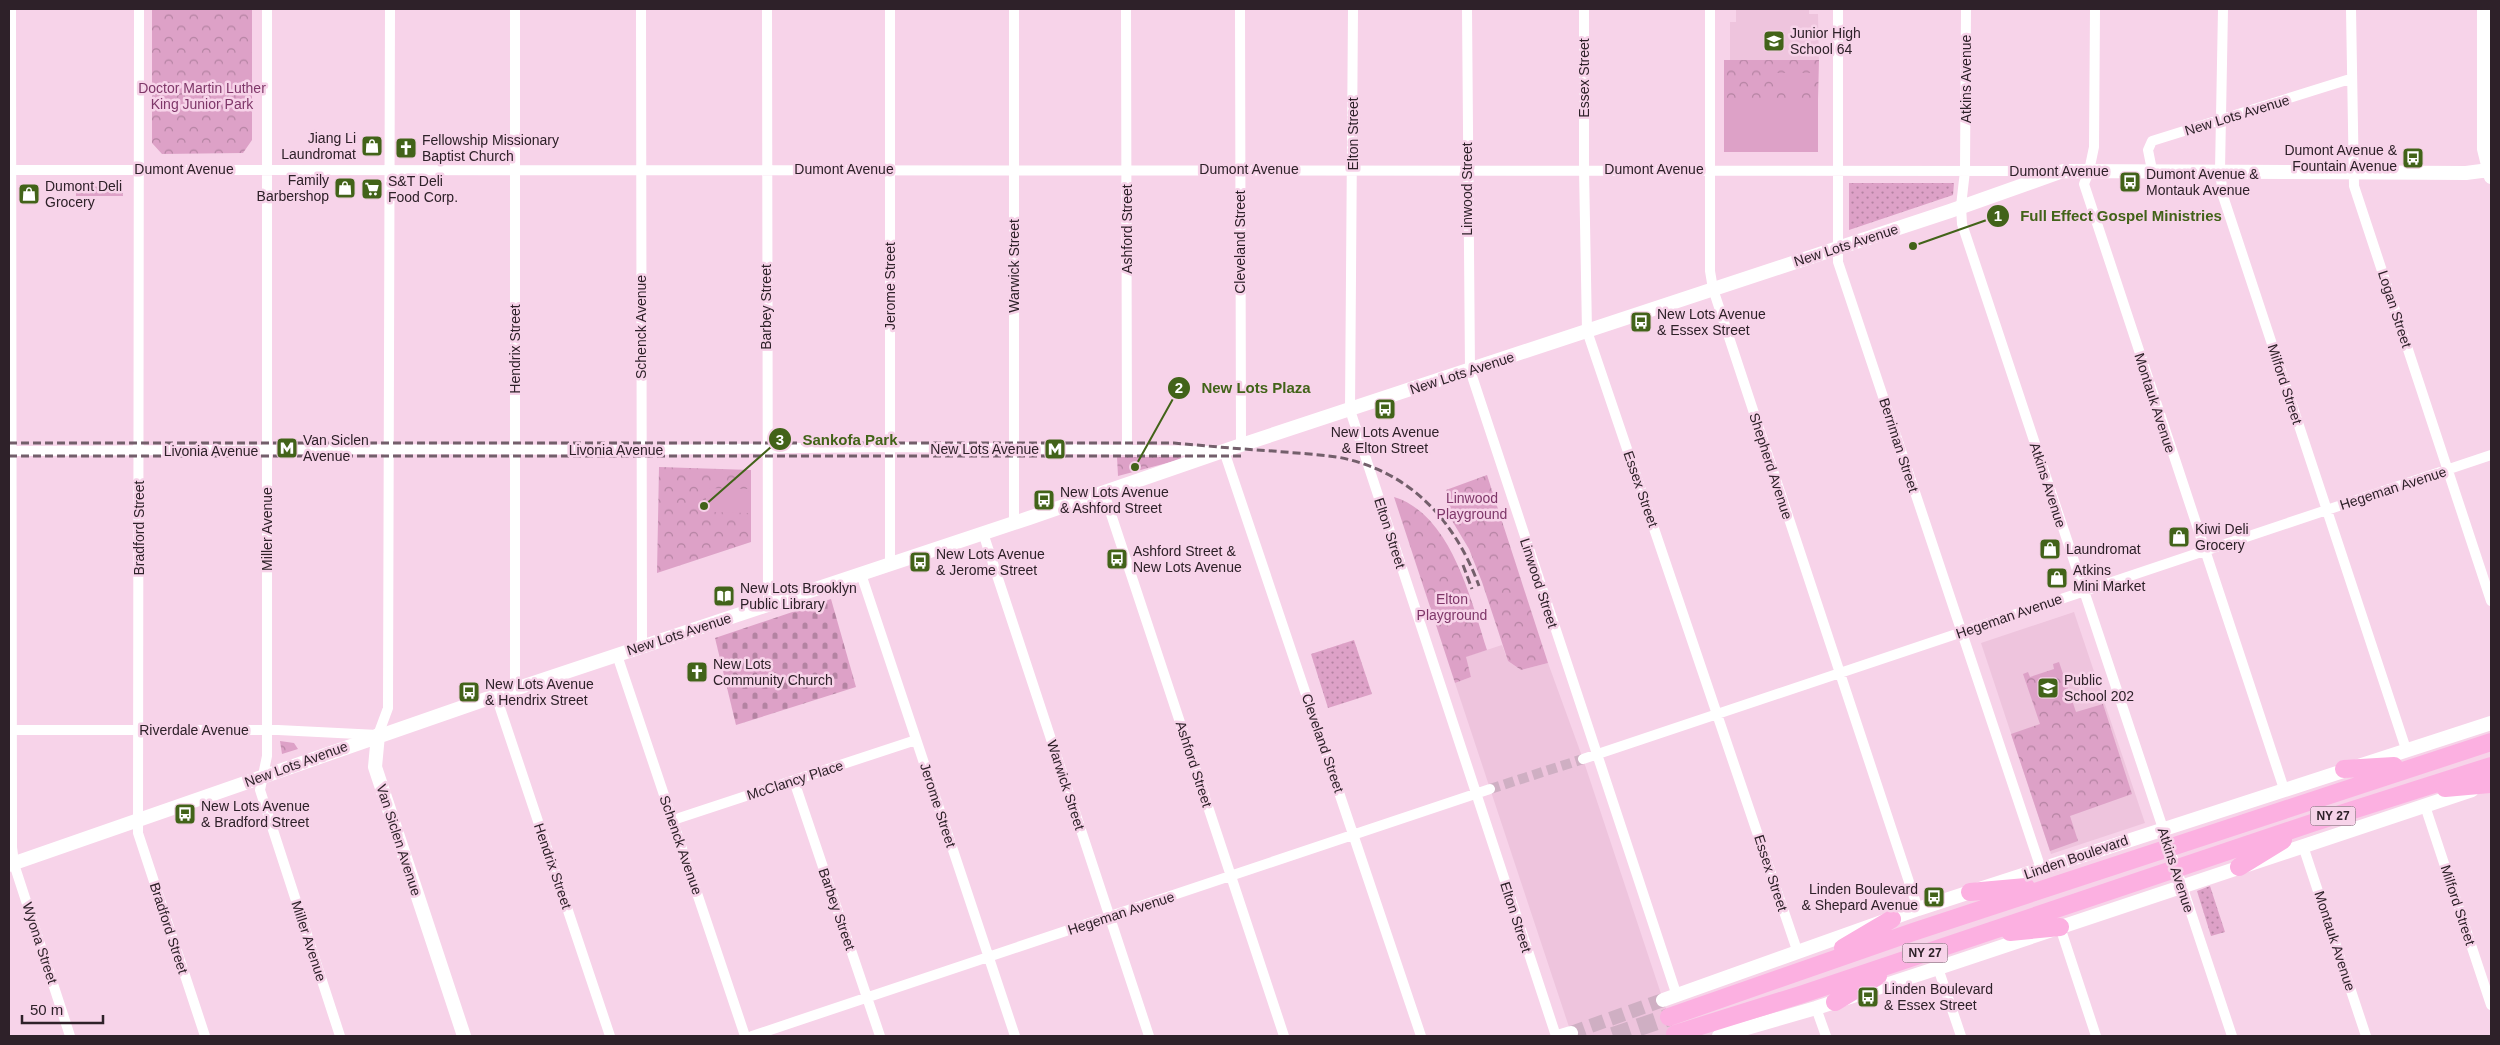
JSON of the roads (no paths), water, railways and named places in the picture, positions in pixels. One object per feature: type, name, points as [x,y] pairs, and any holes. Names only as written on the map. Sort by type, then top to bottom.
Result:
[{"type":"highway","name":"Linden Boulevard","points":[[1670,1004],[1812,966],[2491,742]]},
{"type":"highway","points":[[2344,770],[2420,765]]},
{"type":"highway","name":"NY 27","points":[[1675,1034],[2312,823],[2491,766]]},
{"type":"highway","points":[[2410,792],[2490,784]]},
{"type":"highway","points":[[2239,867],[2312,823]]},
{"type":"highway","points":[[1970,892],[2057,884]]},
{"type":"highway","points":[[1812,966],[1892,919]]},
{"type":"highway","points":[[1975,936],[2060,927]]},
{"type":"highway","points":[[1836,1002],[1905,959]]},
{"type":"street","name":"Wyona Street","points":[[11,9],[11,864],[70,1036]]},
{"type":"street","name":"Bradford Street","points":[[139,9],[138,833],[205,1036]]},
{"type":"street","name":"Miller Avenue","points":[[267,9],[267,756],[260,790],[340,1036]]},
{"type":"street","name":"Van Siclen Avenue","points":[[390,9],[388,708],[378,735],[375,766],[464,1036]]},
{"type":"street","name":"Hendrix Street","points":[[515,9],[515,689]]},
{"type":"street","name":"Schenck Avenue","points":[[641,9],[642,646]]},
{"type":"street","name":"Barbey Street","points":[[766,9],[768,605]]},
{"type":"street","name":"Jerome Street","points":[[890,9],[890,564]]},
{"type":"street","name":"Warwick Street","points":[[1014,9],[1014,523]]},
{"type":"street","name":"Ashford Street","points":[[1126,9],[1128,449]]},
{"type":"street","name":"Cleveland Street","points":[[1240,9],[1241,445]]},
{"type":"street","name":"Elton Street","points":[[1353,9],[1350,410],[1556,1036]]},
{"type":"street","name":"Linwood Street","points":[[1467,9],[1470,370],[1596,755],[1670,1004]]},
{"type":"street","name":"Essex Street","points":[[1584,9],[1587,331],[1798,953]]},
{"type":"street","name":"Shepherd Avenue","points":[[1710,9],[1710,271],[1713,289],[1918,909]]},
{"type":"street","name":"Berriman Street","points":[[1838,9],[1838,262],[2040,869]]},
{"type":"street","name":"Atkins Avenue","points":[[1966,9],[1966,171],[1961,206],[1962,224],[2232,1036]]},
{"type":"street","name":"Montauk Avenue","points":[[2095,9],[2094,147],[2084,184],[2284,789]]},
{"type":"street","name":"Milford Street","points":[[2223,9],[2220,170],[2223,196],[2406,750]]},
{"type":"street","name":"Logan Street","points":[[2351,9],[2350,79],[2354,186],[2491,601]]},
{"type":"street","points":[[2484,9],[2484,149],[2490,174]]},
{"type":"street","name":"New Lots Avenue","points":[[2152,170],[2148,150],[2152,141],[2222,121],[2350,79]]},
{"type":"street","name":"Dumont Avenue","points":[[10,170],[2220,170],[2490,174]]},
{"type":"street","name":"New Lots Avenue","points":[[11,864],[378,735],[1014,523],[1224,450],[1350,410],[2063,171]]},
{"type":"street","name":"Livonia Avenue","points":[[10,451],[642,450],[890,447],[1224,450]]},
{"type":"street","name":"Cleveland Street","points":[[1224,450],[1421,1036]]},
{"type":"street","name":"Hegeman Avenue","points":[[1583,759],[2491,455]]},
{"type":"street","name":"Ashford Street","points":[[1104,492],[1284,1036]]},
{"type":"street","name":"Warwick Street","points":[[983,533],[1149,1036]]},
{"type":"street","name":"Jerome Street","points":[[861,574],[1015,1036]]},
{"type":"street","name":"Schenck Avenue","points":[[617,655],[745,1036]]},
{"type":"street","name":"Hendrix Street","points":[[496,696],[610,1036]]},
{"type":"street","name":"Linden Boulevard","points":[[1670,1004],[1798,953],[1918,909],[2162,828],[2491,723]]},
{"type":"street","name":"Riverdale Avenue","points":[[10,730],[267,730],[378,735]]},
{"type":"street","name":"McClancy Place","points":[[673,820],[916,740]]},
{"type":"street","name":"Barbey Street","points":[[794,781],[880,1036]]},
{"type":"street","points":[[1719,1036],[1836,1002],[2490,784]]},
{"type":"street","name":"Hegeman Avenue","points":[[752,1036],[1490,789]]},
{"type":"street","name":"Milford Street","points":[[2425,806],[2491,1005]]},
{"type":"street","name":"Montauk Avenue","points":[[2303,846],[2366,1036]]},
{"type":"street","points":[[2060,927],[2096,1036]]},
{"type":"street","points":[[1938,968],[1961,1036]]},
{"type":"street","points":[[1816,1008],[1826,1036]]},
{"type":"tunnel","points":[[1490,789],[1583,759]]},
{"type":"tunnel","points":[[1571,1033],[1663,1000]]},
{"type":"tunnel","points":[[1613,1036],[1669,1017]]},
{"type":"railway","points":[[9,443],[1174,443],[1321,455],[1363,464],[1386,473],[1407,486],[1443,520],[1457,540],[1479,586]]},
{"type":"railway","points":[[9,456],[1241,456]]},
{"type":"railway","points":[[1463,565],[1472,589]]},
{"type":"place","name":"Junior High School 64","points":[[1774,41]]},
{"type":"place","name":"Jiang Li Laundromat","points":[[372,146]]},
{"type":"place","name":"Fellowship Missionary Baptist Church","points":[[406,148]]},
{"type":"place","name":"Dumont Avenue & Fountain Avenue","points":[[2413,158]]},
{"type":"place","name":"Dumont Avenue & Montauk Avenue","points":[[2130,182]]},
{"type":"place","name":"Family Barbershop","points":[[345,188]]},
{"type":"place","name":"S&T Deli Food Corp.","points":[[372,189]]},
{"type":"place","name":"Dumont Deli Grocery","points":[[29,194]]},
{"type":"place","name":"Full Effect Gospel Ministries","points":[[1913,246]]},
{"type":"place","name":"New Lots Avenue & Essex Street","points":[[1641,322]]},
{"type":"place","name":"New Lots Avenue & Elton Street","points":[[1385,409]]},
{"type":"place","name":"Van Siclen Avenue","points":[[287,448]]},
{"type":"place","name":"New Lots Avenue","points":[[1055,449]]},
{"type":"place","name":"New Lots Plaza","points":[[1135,467]]},
{"type":"place","name":"New Lots Avenue & Ashford Street","points":[[1044,500]]},
{"type":"place","name":"Sankofa Park","points":[[704,506]]},
{"type":"place","name":"Kiwi Deli Grocery","points":[[2179,537]]},
{"type":"place","name":"Laundromat","points":[[2050,549]]},
{"type":"place","name":"Ashford Street & New Lots Avenue","points":[[1117,559]]},
{"type":"place","name":"New Lots Avenue & Jerome Street","points":[[920,562]]},
{"type":"place","name":"Atkins Mini Market","points":[[2057,578]]},
{"type":"place","name":"New Lots Brooklyn Public Library","points":[[724,596]]},
{"type":"place","name":"New Lots Community Church","points":[[697,672]]},
{"type":"place","name":"Public School 202","points":[[2048,688]]},
{"type":"place","name":"New Lots Avenue & Hendrix Street","points":[[469,692]]},
{"type":"place","name":"New Lots Avenue & Bradford Street","points":[[185,814]]},
{"type":"place","name":"Linden Boulevard & Shepard Avenue","points":[[1934,897]]},
{"type":"place","name":"Linden Boulevard & Essex Street","points":[[1868,997]]},
{"type":"park label","name":"Doctor Martin Luther King Junior Park","points":[[202,96]]},
{"type":"park label","name":"Linwood Playground","points":[[1472,506]]},
{"type":"park label","name":"Elton Playground","points":[[1452,608]]}]
